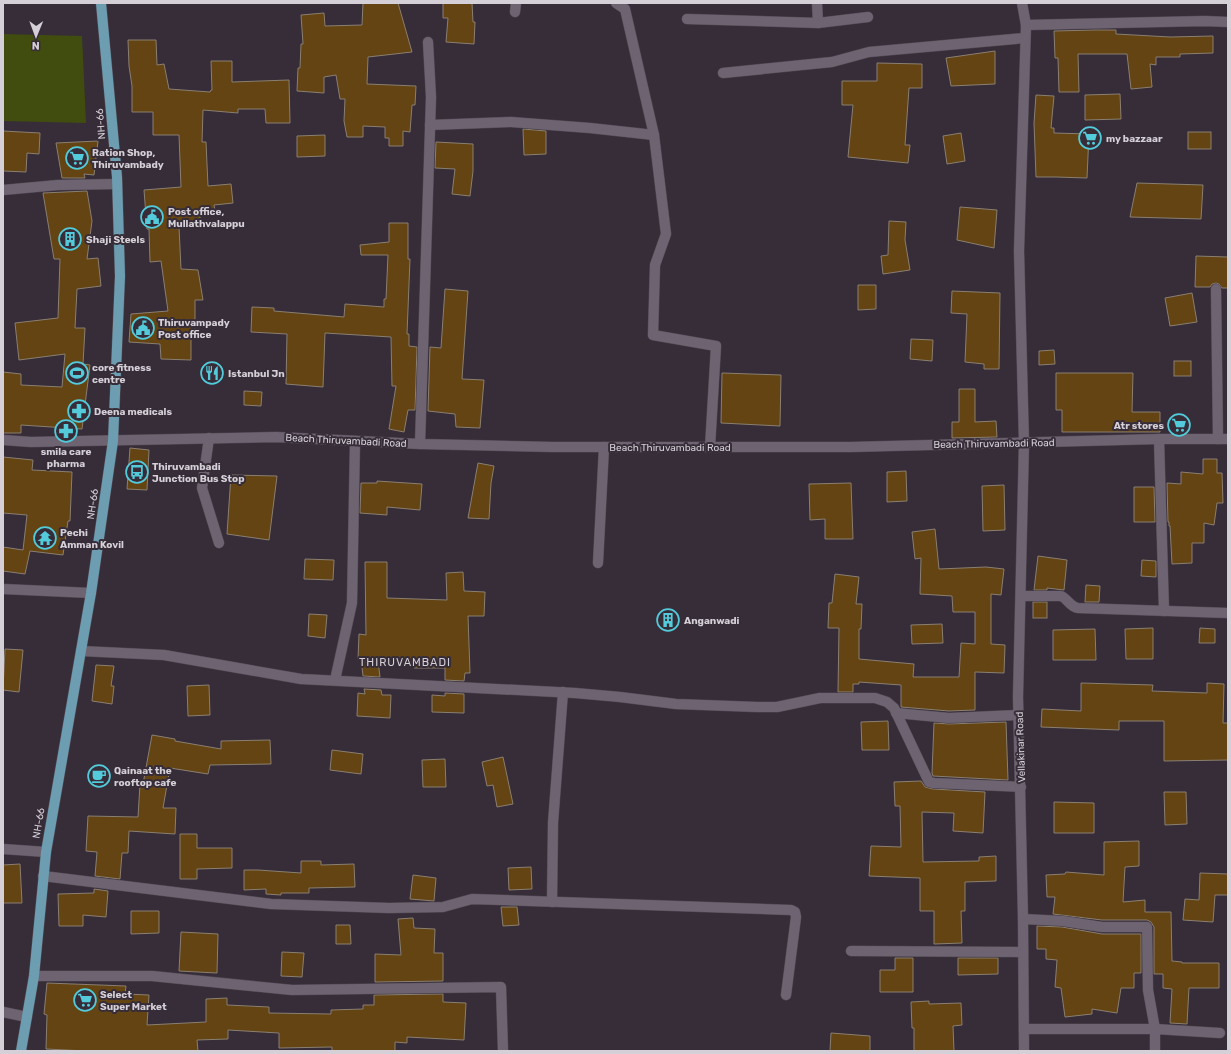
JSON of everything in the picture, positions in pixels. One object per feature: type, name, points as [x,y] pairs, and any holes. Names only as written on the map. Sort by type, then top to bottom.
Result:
[{"type":"main road","name":"NH-66","points":[[21,1051],[34,976],[46,852],[91,593],[113,441],[120,276],[117,184],[100,3]]},
{"type":"street","points":[[616,3],[625,9],[654,135],[666,234],[655,265],[653,335],[716,346],[710,447]]},
{"type":"street","points":[[817,3],[818,23]]},
{"type":"street","name":"Vellakinar Road","points":[[1022,3],[1026,26],[1019,251],[1024,443],[1019,715],[1024,1051]]},
{"type":"street","points":[[687,19],[818,23],[868,17]]},
{"type":"street","points":[[1026,26],[1205,21],[1228,22]]},
{"type":"street","points":[[722,73],[832,62],[869,52],[1025,38]]},
{"type":"street","points":[[420,444],[431,98],[428,42]]},
{"type":"street","points":[[430,125],[511,122],[654,135]]},
{"type":"street","points":[[3,190],[58,185],[117,184]]},
{"type":"street","points":[[1216,289],[1223,439]]},
{"type":"street","name":"Beach Thiruvambadi Road","points":[[3,440],[31,442],[113,441],[276,436],[420,444],[604,447],[851,447],[1160,439],[1223,439]]},
{"type":"street","points":[[209,438],[202,488],[219,543]]},
{"type":"street","points":[[1160,439],[1164,611]]},
{"type":"street","points":[[335,680],[352,603],[355,440]]},
{"type":"street","points":[[598,563],[604,447]]},
{"type":"street","points":[[3,589],[91,593]]},
{"type":"street","points":[[1021,596],[1061,596],[1074,607],[1078,608],[1228,613]]},
{"type":"street","points":[[81,652],[164,655],[301,679],[563,692],[676,704],[777,707],[820,698],[876,698],[887,702],[894,708],[929,782],[1021,787]]},
{"type":"street","points":[[552,902],[553,823],[563,692]]},
{"type":"street","points":[[896,713],[949,718],[1019,715]]},
{"type":"street","points":[[3,849],[46,852]]},
{"type":"street","points":[[43,876],[271,904],[389,908],[443,907],[472,899],[791,910],[795,912],[796,917],[786,995]]},
{"type":"street","points":[[1023,919],[1063,921],[1102,927],[1147,927],[1148,990],[1155,1029],[1155,1051]]},
{"type":"street","points":[[851,951],[1023,952]]},
{"type":"street","points":[[34,976],[152,976],[292,990],[501,987],[503,1051]]},
{"type":"street","points":[[3,1012],[27,1017]]},
{"type":"street","points":[[1024,1029],[1155,1029],[1220,1033]]},
{"type":"green space","points":[[3,34],[82,36],[86,123],[3,121]]},
{"type":"building","points":[[363,3],[398,3],[412,52],[368,57],[367,84],[416,86],[415,105],[412,105],[410,132],[403,131],[403,146],[389,146],[389,138],[385,138],[385,127],[363,126],[363,137],[347,137],[344,121],[345,99],[340,99],[336,75],[324,77],[324,93],[297,91],[301,44],[303,44],[301,15],[324,13],[325,26],[362,25]]},
{"type":"building","points":[[443,3],[472,3],[473,22],[475,22],[474,44],[446,42],[448,18],[443,18]]},
{"type":"building","points":[[1116,30],[1116,34],[1170,37],[1213,36],[1213,53],[1180,54],[1180,57],[1156,57],[1156,65],[1150,64],[1152,87],[1131,89],[1127,54],[1078,54],[1079,92],[1059,92],[1058,58],[1055,58],[1054,31]]},
{"type":"building","points":[[128,40],[156,40],[157,65],[164,64],[169,89],[210,92],[212,90],[211,61],[232,61],[232,82],[289,80],[290,123],[266,123],[265,109],[238,109],[238,113],[203,110],[202,142],[206,142],[208,186],[231,184],[233,203],[214,205],[215,210],[200,212],[200,225],[179,227],[181,269],[198,270],[203,300],[195,300],[195,330],[191,330],[191,360],[161,359],[160,344],[129,342],[131,314],[168,311],[161,261],[150,262],[149,229],[147,229],[144,190],[181,187],[179,135],[153,135],[153,112],[132,112],[132,86],[129,66]]},
{"type":"building","points":[[995,51],[995,84],[951,86],[946,58]]},
{"type":"building","points":[[877,63],[922,64],[922,88],[909,88],[905,145],[910,145],[908,163],[848,157],[853,105],[842,105],[842,81],[877,81]]},
{"type":"building","points":[[1120,94],[1121,119],[1085,120],[1085,95]]},
{"type":"building","points":[[1036,95],[1054,96],[1051,128],[1054,128],[1054,133],[1089,134],[1087,178],[1036,177],[1034,123]]},
{"type":"building","points":[[523,129],[546,131],[546,154],[524,155]]},
{"type":"building","points":[[3,131],[40,133],[39,154],[27,153],[26,172],[3,171]]},
{"type":"building","points":[[1188,132],[1211,132],[1211,149],[1188,149]]},
{"type":"building","points":[[961,133],[965,161],[947,164],[943,136]]},
{"type":"building","points":[[325,135],[325,156],[297,157],[297,136]]},
{"type":"building","name":"Ration Shop, Thiruvambady","points":[[98,141],[94,175],[84,174],[85,178],[62,178],[56,143]]},
{"type":"building","points":[[436,142],[473,144],[473,171],[470,196],[452,194],[455,169],[435,168]]},
{"type":"building","points":[[1137,183],[1203,185],[1201,219],[1130,217]]},
{"type":"building","points":[[87,191],[92,221],[87,259],[98,258],[101,286],[77,289],[75,328],[85,328],[83,364],[90,365],[82,429],[21,425],[21,433],[3,433],[3,372],[21,374],[21,385],[62,387],[65,354],[19,360],[15,323],[58,318],[60,259],[54,259],[43,193]]},
{"type":"building","points":[[960,207],[997,210],[994,248],[957,240]]},
{"type":"building","points":[[889,221],[906,222],[905,240],[910,270],[883,274],[881,256],[888,255]]},
{"type":"building","points":[[389,223],[408,223],[408,259],[410,259],[407,334],[409,334],[409,346],[417,347],[415,410],[408,410],[404,432],[389,429],[396,386],[392,386],[391,337],[325,333],[323,387],[286,384],[287,334],[251,332],[252,307],[274,308],[274,311],[344,317],[345,304],[384,307],[384,299],[386,299],[388,255],[361,255],[360,245],[389,242]]},
{"type":"building","points":[[1196,256],[1228,257],[1228,288],[1222,288],[1216,283],[1212,284],[1210,287],[1195,287]]},
{"type":"building","points":[[858,285],[876,285],[876,309],[858,310]]},
{"type":"building","points":[[445,289],[468,291],[462,379],[484,380],[480,428],[456,427],[455,414],[428,411],[430,347],[441,348]]},
{"type":"building","points":[[952,291],[1000,293],[999,369],[984,369],[984,364],[965,362],[967,314],[951,313]]},
{"type":"building","points":[[1192,293],[1197,322],[1170,326],[1165,298]]},
{"type":"building","points":[[911,339],[933,340],[932,361],[910,359]]},
{"type":"building","points":[[1054,350],[1055,364],[1039,365],[1039,351]]},
{"type":"building","points":[[1174,361],[1191,361],[1191,376],[1174,376]]},
{"type":"building","points":[[722,373],[781,375],[780,426],[721,423]]},
{"type":"building","points":[[1056,373],[1133,373],[1132,412],[1160,412],[1160,432],[1062,432],[1062,410],[1056,410]]},
{"type":"building","points":[[959,389],[975,389],[975,422],[996,421],[997,437],[952,438],[952,422],[959,422]]},
{"type":"building","points":[[244,391],[262,392],[261,406],[244,405]]},
{"type":"building","points":[[130,448],[149,450],[147,490],[127,489]]},
{"type":"building","points":[[3,457],[33,460],[32,470],[72,472],[70,521],[68,521],[63,555],[30,551],[25,574],[3,571],[3,547],[23,550],[27,515],[3,513]]},
{"type":"building","points":[[1203,459],[1217,459],[1217,473],[1222,473],[1223,503],[1217,503],[1214,525],[1204,523],[1204,543],[1192,543],[1192,563],[1172,564],[1170,526],[1168,522],[1167,483],[1181,484],[1181,472],[1203,474]]},
{"type":"building","points":[[478,463],[494,466],[491,483],[489,519],[468,518]]},
{"type":"building","points":[[906,471],[907,501],[887,502],[887,472]]},
{"type":"building","points":[[231,475],[277,476],[269,540],[227,534]]},
{"type":"building","points":[[377,481],[422,484],[420,510],[387,507],[387,515],[360,513],[361,483],[377,483]]},
{"type":"building","points":[[851,483],[853,539],[825,539],[825,519],[810,520],[809,484]]},
{"type":"building","points":[[1004,485],[1005,530],[983,531],[982,486]]},
{"type":"building","points":[[1134,487],[1154,487],[1155,522],[1134,522]]},
{"type":"building","points":[[935,529],[939,569],[986,567],[1004,569],[1001,595],[991,594],[991,644],[1005,645],[1004,673],[975,672],[975,710],[949,711],[901,707],[901,685],[859,682],[859,684],[853,684],[853,692],[838,692],[839,628],[828,628],[829,603],[832,603],[835,574],[859,577],[856,604],[862,604],[861,629],[859,629],[859,659],[914,664],[913,677],[959,677],[961,643],[975,644],[975,612],[953,612],[952,596],[920,594],[921,558],[915,559],[912,532]]},
{"type":"building","points":[[1038,556],[1067,560],[1064,590],[1047,588],[1047,590],[1034,590]]},
{"type":"building","points":[[305,559],[334,560],[333,580],[304,579]]},
{"type":"building","points":[[1142,560],[1156,561],[1156,577],[1141,576]]},
{"type":"building","points":[[365,562],[387,562],[387,598],[447,600],[446,573],[463,572],[464,591],[485,592],[484,616],[468,616],[470,673],[465,673],[464,681],[445,680],[445,668],[414,668],[414,662],[378,661],[380,677],[363,676],[361,659],[358,659],[359,634],[366,635]]},
{"type":"building","points":[[1086,585],[1100,586],[1099,602],[1085,602]]},
{"type":"building","points":[[1033,602],[1047,602],[1047,618],[1033,618]]},
{"type":"building","points":[[309,614],[327,615],[325,638],[308,636]]},
{"type":"building","points":[[942,624],[943,643],[912,644],[911,625]]},
{"type":"building","points":[[1153,628],[1153,659],[1126,659],[1125,629]]},
{"type":"building","points":[[1200,628],[1215,629],[1215,643],[1199,643]]},
{"type":"building","points":[[1095,629],[1096,660],[1053,660],[1053,630]]},
{"type":"building","points":[[5,649],[23,650],[19,692],[3,690]]},
{"type":"building","points":[[96,665],[114,666],[111,686],[114,686],[112,704],[92,701]]},
{"type":"building","points":[[1081,683],[1153,685],[1152,691],[1207,693],[1207,683],[1224,684],[1223,723],[1228,723],[1228,760],[1164,761],[1164,721],[1119,721],[1119,730],[1041,727],[1042,709],[1081,711]]},
{"type":"building","points":[[209,685],[210,715],[188,716],[187,686]]},
{"type":"building","points":[[364,689],[381,690],[382,695],[391,695],[390,718],[357,716],[358,693],[365,694]]},
{"type":"building","points":[[445,693],[464,694],[464,713],[432,712],[432,695],[445,696]]},
{"type":"building","points":[[888,721],[889,750],[862,750],[861,722]]},
{"type":"building","points":[[1006,722],[1008,780],[933,776],[934,723],[949,724]]},
{"type":"building","points":[[152,735],[175,739],[175,741],[221,749],[221,741],[270,740],[271,764],[210,765],[208,774],[170,768],[163,808],[176,808],[175,834],[129,831],[128,853],[122,853],[120,879],[95,876],[97,852],[86,851],[88,816],[138,817],[140,784],[143,784]]},
{"type":"building","points":[[332,750],[363,754],[361,774],[330,770]]},
{"type":"building","points":[[503,757],[513,804],[497,807],[493,785],[487,786],[482,762]]},
{"type":"building","points":[[445,759],[446,787],[423,787],[422,760]]},
{"type":"building","points":[[921,781],[925,787],[933,789],[985,792],[983,833],[953,831],[954,813],[922,812],[923,862],[979,861],[979,857],[996,856],[996,881],[965,882],[965,911],[961,911],[962,943],[934,944],[934,911],[920,911],[920,878],[869,876],[871,846],[901,847],[900,806],[895,806],[894,782]]},
{"type":"building","points":[[1164,792],[1186,792],[1187,824],[1165,825]]},
{"type":"building","points":[[1054,802],[1094,803],[1094,833],[1054,833]]},
{"type":"building","points":[[180,834],[197,834],[197,848],[232,848],[232,868],[197,869],[197,879],[180,879]]},
{"type":"building","points":[[1139,841],[1139,866],[1125,867],[1123,902],[1145,900],[1145,912],[1171,912],[1172,961],[1182,963],[1219,963],[1219,988],[1189,988],[1187,1024],[1170,1023],[1172,989],[1163,988],[1163,974],[1154,974],[1154,927],[1151,922],[1147,920],[1102,920],[1053,914],[1055,897],[1047,897],[1046,875],[1065,874],[1066,872],[1104,875],[1104,842]]},
{"type":"building","points":[[301,861],[321,861],[321,865],[354,864],[355,887],[309,888],[309,893],[281,893],[281,895],[266,894],[266,889],[244,890],[244,870],[301,873]]},
{"type":"building","points":[[20,864],[22,903],[3,903],[3,865]]},
{"type":"building","points":[[531,867],[532,889],[509,890],[508,868]]},
{"type":"building","points":[[1200,873],[1228,874],[1228,895],[1215,895],[1213,922],[1183,920],[1185,899],[1199,900]]},
{"type":"building","points":[[413,875],[436,878],[434,901],[410,899]]},
{"type":"building","points":[[94,889],[108,891],[106,917],[83,915],[83,926],[59,926],[58,894],[94,893]]},
{"type":"building","points":[[501,907],[517,907],[519,925],[503,926]]},
{"type":"building","points":[[131,911],[159,911],[159,933],[131,934]]},
{"type":"building","points":[[413,918],[414,928],[435,929],[434,953],[443,953],[443,981],[375,982],[375,954],[401,955],[398,919]]},
{"type":"building","points":[[336,925],[350,925],[351,944],[336,944]]},
{"type":"building","points":[[1037,926],[1062,927],[1102,934],[1141,934],[1141,973],[1134,973],[1134,988],[1121,988],[1117,1013],[1092,1009],[1092,1014],[1065,1017],[1061,988],[1055,987],[1057,960],[1046,959],[1046,949],[1037,949]]},
{"type":"building","points":[[181,932],[218,934],[217,973],[179,971]]},
{"type":"building","points":[[282,952],[304,953],[302,977],[281,976]]},
{"type":"building","points":[[895,958],[913,958],[913,992],[880,992],[880,970],[895,970]]},
{"type":"building","points":[[958,958],[998,958],[998,974],[958,975]]},
{"type":"building","points":[[47,983],[126,986],[125,994],[149,995],[147,1025],[206,1022],[206,999],[227,998],[227,1005],[269,1007],[269,1013],[331,1014],[331,1010],[363,1009],[363,1005],[374,1005],[374,995],[443,994],[443,1002],[466,1003],[464,1040],[407,1037],[407,1043],[395,1042],[395,1051],[332,1051],[332,1047],[279,1048],[279,1033],[228,1030],[228,1039],[197,1040],[198,1051],[86,1051],[46,1049],[47,1015],[44,1014]]},
{"type":"building","points":[[929,1001],[929,1004],[961,1003],[962,1025],[953,1026],[954,1051],[914,1051],[914,1028],[912,1028],[911,1002]]},
{"type":"building","points":[[831,1033],[870,1036],[870,1051],[830,1051]]},
{"type":"place","name":"my bazzaar","points":[[1090,138]]},
{"type":"place","name":"Ration Shop, Thiruvambady","points":[[77,158]]},
{"type":"place","name":"Post office, Mullathvalappu","points":[[152,217]]},
{"type":"place","name":"Shaji Steels","points":[[70,239]]},
{"type":"place","name":"Thiruvampady Post office","points":[[143,328]]},
{"type":"place","name":"core fitness centre","points":[[77,373]]},
{"type":"place","name":"Istanbul Jn","points":[[212,373]]},
{"type":"place","name":"Deena medicals","points":[[79,411]]},
{"type":"place","name":"Atr stores","points":[[1179,425]]},
{"type":"place","name":"smila care pharma","points":[[66,431]]},
{"type":"place","name":"Thiruvambadi Junction Bus Stop","points":[[137,472]]},
{"type":"place","name":"Pechi Amman Kovil","points":[[45,538]]},
{"type":"place","name":"Anganwadi","points":[[668,620]]},
{"type":"place","name":"Qainaat the rooftop cafe","points":[[99,776]]},
{"type":"place","name":"Select Super Market","points":[[85,1000]]},
{"type":"district","name":"THIRUVAMBADI","points":[[405,662]]}]
